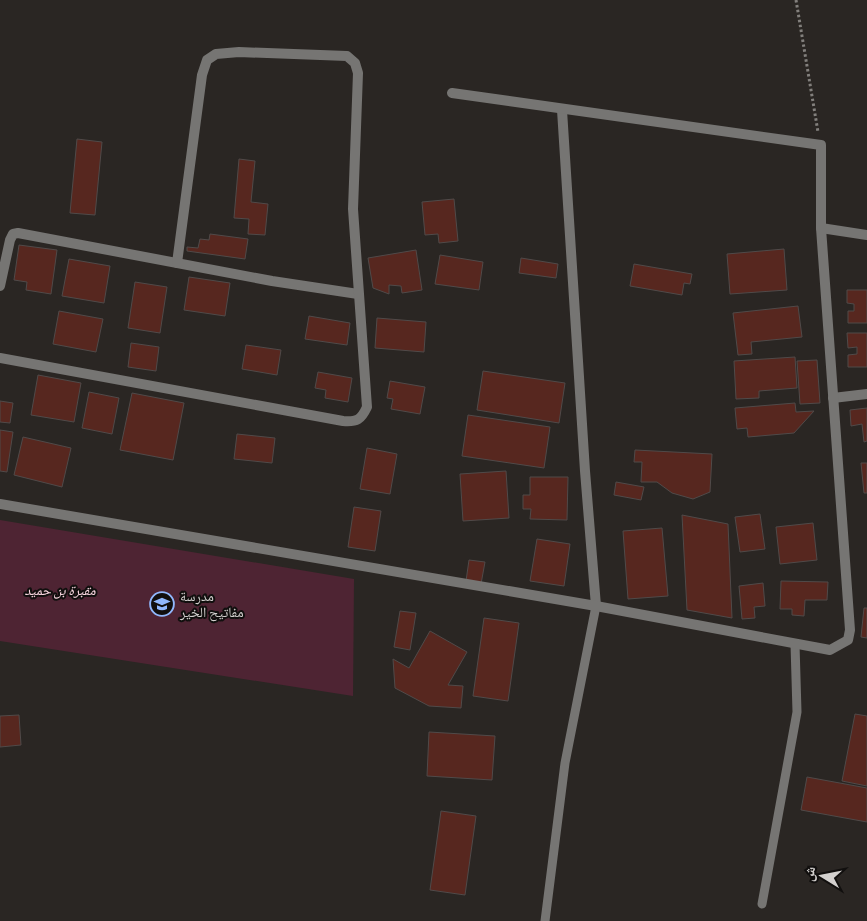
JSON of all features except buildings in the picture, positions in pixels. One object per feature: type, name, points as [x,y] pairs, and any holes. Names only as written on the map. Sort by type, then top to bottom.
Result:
[{"type":"street","points":[[0,358],[354,422],[362,418],[367,407],[353,209],[358,73],[354,63],[347,56],[240,52],[216,54],[207,60],[202,75],[176,263]]},
{"type":"street","points":[[0,504],[596,606],[830,650],[848,640],[850,630],[821,228],[821,145],[452,93]]},
{"type":"street","points":[[562,110],[585,471],[596,606]]},
{"type":"street","points":[[821,228],[867,235]]},
{"type":"street","points":[[0,286],[10,240],[13,234],[18,233],[176,263],[358,294]]},
{"type":"street","points":[[833,398],[867,394]]},
{"type":"lane","points":[[545,921],[565,764],[596,606]]},
{"type":"lane","points":[[762,904],[797,712],[795,644]]},
{"type":"path","points":[[796,0],[821,145]]},
{"type":"green space","name":"مقبرة بن حميد","points":[[0,520],[354,579],[353,696],[0,641]]},
{"type":"place","name":"مدرسة مفاتيح الخير","points":[[162,604]]}]
